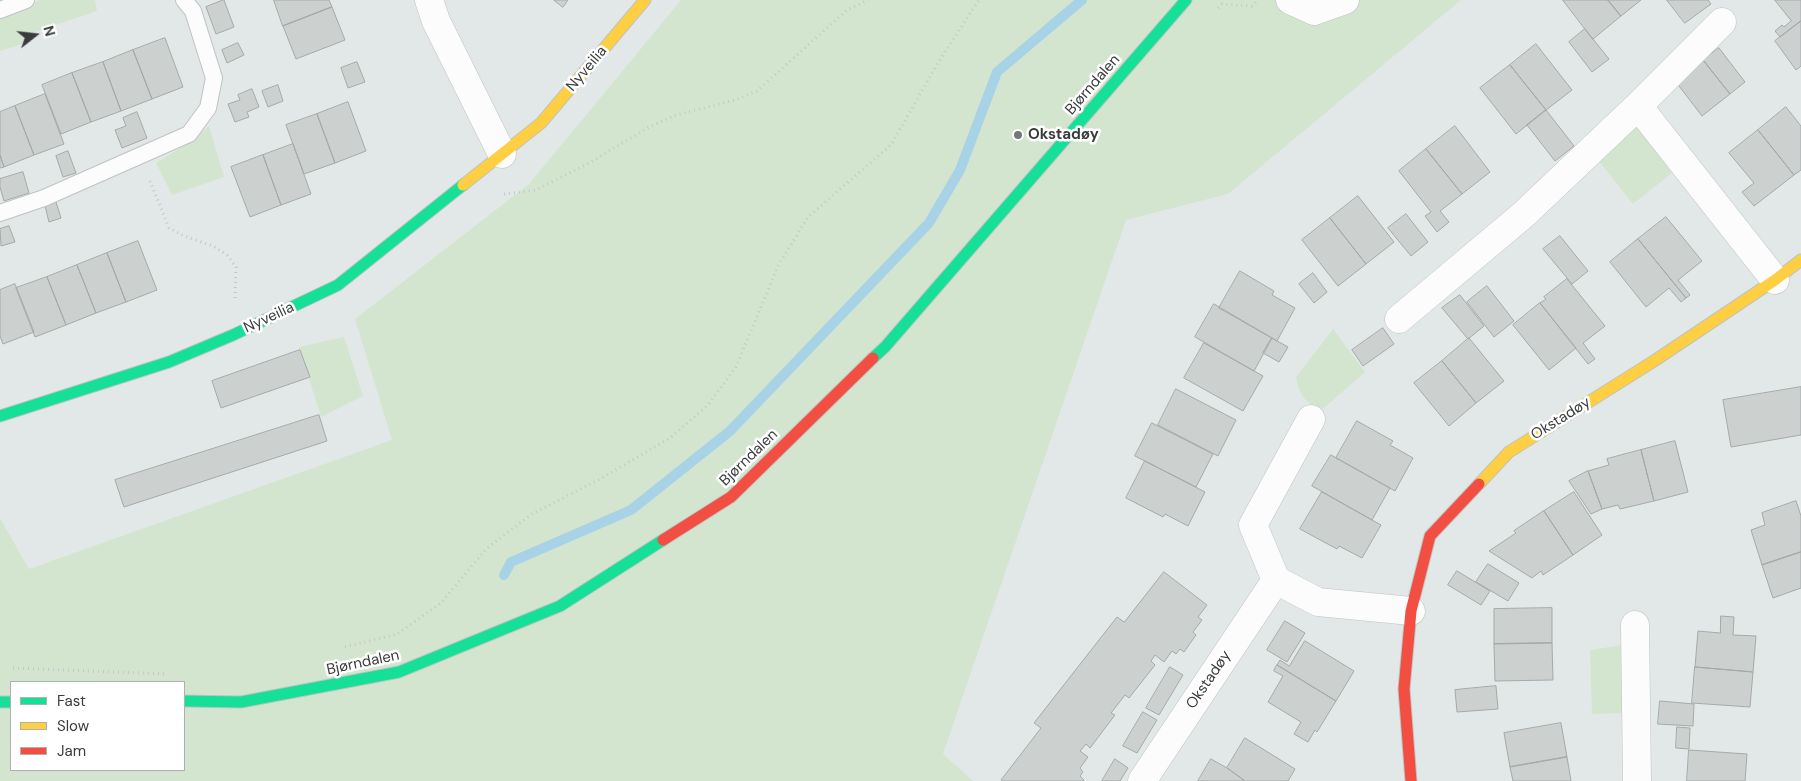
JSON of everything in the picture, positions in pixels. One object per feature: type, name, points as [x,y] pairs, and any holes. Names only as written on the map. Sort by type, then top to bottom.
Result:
[{"type":"street","points":[[429,0],[436,21],[502,154]]},
{"type":"street","name":"Nyveilia","points":[[0,416],[169,362],[233,335],[338,285],[541,123],[645,0]]},
{"type":"street","points":[[1290,0],[1314,11],[1345,0]]},
{"type":"street","name":"Bjørndalen","points":[[185,702],[242,702],[399,672],[560,606],[731,497],[885,348],[1186,1]]},
{"type":"street","points":[[1399,319],[1522,214],[1638,106],[1722,22]]},
{"type":"street","points":[[1638,106],[1775,280]]},
{"type":"street","name":"Okstadøy","points":[[1411,781],[1404,689],[1411,611],[1430,536],[1509,452],[1654,361],[1775,280],[1801,260]]},
{"type":"street","points":[[1311,419],[1253,524],[1276,580],[1318,602],[1411,611]]},
{"type":"street","name":"Okstadøy","points":[[1142,781],[1276,580]]},
{"type":"street","points":[[1635,625],[1638,781]]},
{"type":"lane","points":[[0,10],[26,0]]},
{"type":"lane","points":[[0,213],[44,198],[189,134],[208,108],[214,78],[193,11],[184,0]]},
{"type":"path","points":[[456,190],[500,195],[536,190],[591,162],[649,127],[676,115],[735,100],[757,91],[847,10],[868,0]]},
{"type":"path","points":[[340,648],[397,634],[441,603],[487,548],[532,514],[600,479],[670,438],[708,405],[736,367],[778,266],[808,217],[891,145],[939,61],[979,0]]},
{"type":"path","points":[[1186,1],[1208,17],[1222,4],[1252,6],[1258,0]]},
{"type":"path","points":[[141,154],[155,196],[169,228],[184,236],[213,246],[227,256],[236,267],[233,335]]},
{"type":"path","points":[[10,668],[176,674]]},
{"type":"green space","points":[[40,0],[95,0],[97,11],[23,36],[22,44],[0,51],[0,17]]},
{"type":"green space","points":[[681,0],[1461,0],[1228,194],[1126,220],[943,754],[973,781],[0,781],[0,518],[29,569],[392,440],[355,319],[529,184]]},
{"type":"green space","points":[[1636,122],[1672,173],[1633,204],[1598,160]]},
{"type":"green space","points":[[209,126],[224,177],[172,195],[156,163],[191,141]]},
{"type":"green space","points":[[1333,329],[1365,372],[1324,408],[1313,406],[1305,400],[1299,389],[1296,377]]},
{"type":"green space","points":[[344,337],[363,396],[321,417],[299,347]]},
{"type":"green space","points":[[1622,645],[1627,713],[1592,714],[1590,650]]},
{"type":"building","points":[[224,0],[234,27],[216,34],[206,7]]},
{"type":"building","points":[[274,0],[329,0],[332,7],[283,26]]},
{"type":"building","points":[[554,0],[568,0],[563,7]]},
{"type":"building","points":[[1563,0],[1608,0],[1621,16],[1593,39]]},
{"type":"building","points":[[1608,0],[1641,0],[1621,16]]},
{"type":"building","points":[[1667,0],[1708,0],[1711,4],[1685,23]]},
{"type":"building","points":[[1775,0],[1801,0],[1801,21],[1780,37],[1775,31],[1791,21]]},
{"type":"building","points":[[332,7],[345,40],[296,59],[283,26]]},
{"type":"building","points":[[1801,21],[1801,66],[1796,70],[1775,41]]},
{"type":"building","points":[[1585,29],[1609,59],[1592,72],[1569,42]]},
{"type":"building","points":[[165,38],[183,87],[152,99],[133,50]]},
{"type":"building","points":[[238,43],[244,55],[227,63],[222,50]]},
{"type":"building","points":[[1536,44],[1572,90],[1546,110],[1510,65]]},
{"type":"building","points":[[1719,48],[1745,82],[1730,94],[1703,60]]},
{"type":"building","points":[[133,50],[152,99],[121,111],[103,62]]},
{"type":"building","points":[[1703,60],[1730,94],[1702,116],[1676,82]]},
{"type":"building","points":[[103,62],[121,111],[91,122],[72,73]]},
{"type":"building","points":[[357,62],[365,82],[348,88],[341,68]]},
{"type":"building","points":[[1510,65],[1546,110],[1516,134],[1480,88]]},
{"type":"building","points":[[72,73],[91,122],[61,134],[42,85]]},
{"type":"building","points":[[278,85],[283,101],[268,107],[262,91]]},
{"type":"building","points":[[252,89],[259,107],[247,112],[249,117],[235,122],[228,104],[240,100],[238,95]]},
{"type":"building","points":[[45,94],[64,144],[34,155],[15,106]]},
{"type":"building","points":[[348,102],[366,151],[335,163],[317,114]]},
{"type":"building","points":[[15,106],[34,155],[4,167],[0,155],[0,112]]},
{"type":"building","points":[[1786,107],[1801,126],[1801,170],[1794,175],[1758,130]]},
{"type":"building","points":[[1546,110],[1574,146],[1555,161],[1527,125]]},
{"type":"building","points":[[137,112],[147,138],[122,148],[115,130],[126,126],[123,118]]},
{"type":"building","points":[[317,114],[335,163],[304,174],[286,125]]},
{"type":"building","points":[[1455,126],[1490,172],[1462,194],[1426,149]]},
{"type":"building","points":[[1758,130],[1794,175],[1754,206],[1742,192],[1754,183],[1729,153]]},
{"type":"building","points":[[293,144],[311,194],[281,205],[263,155]]},
{"type":"building","points":[[1426,149],[1462,194],[1440,211],[1449,222],[1437,232],[1425,216],[1431,212],[1399,171]]},
{"type":"building","points":[[68,151],[76,173],[63,177],[56,156]]},
{"type":"building","points":[[0,155],[4,167],[0,168]]},
{"type":"building","points":[[263,155],[281,205],[250,217],[231,167]]},
{"type":"building","points":[[23,172],[29,193],[4,201],[0,179]]},
{"type":"building","points":[[1358,196],[1394,242],[1366,264],[1330,218]]},
{"type":"building","points":[[56,202],[61,218],[49,222],[45,206]]},
{"type":"building","points":[[1406,214],[1428,242],[1411,256],[1388,228]]},
{"type":"building","points":[[1666,217],[1702,261],[1678,280],[1690,295],[1686,298],[1638,239]]},
{"type":"building","points":[[1330,218],[1366,264],[1338,286],[1302,240]]},
{"type":"building","points":[[9,226],[15,242],[1,246],[0,229]]},
{"type":"building","points":[[1560,236],[1588,271],[1572,284],[1543,249]]},
{"type":"building","points":[[1638,239],[1686,298],[1681,302],[1669,288],[1646,307],[1610,262]]},
{"type":"building","points":[[138,241],[157,290],[126,302],[107,253]]},
{"type":"building","points":[[107,253],[126,302],[96,313],[77,265]]},
{"type":"building","points":[[77,265],[96,313],[66,325],[47,277]]},
{"type":"building","points":[[1240,271],[1274,291],[1272,295],[1295,308],[1277,341],[1219,308]]},
{"type":"building","points":[[1313,273],[1327,292],[1314,303],[1299,284]]},
{"type":"building","points":[[47,277],[66,325],[35,337],[16,288]]},
{"type":"building","points":[[1567,279],[1605,326],[1583,343],[1595,359],[1588,364],[1540,303],[1546,299],[1544,297]]},
{"type":"building","points":[[15,284],[34,332],[3,344],[0,336],[0,290]]},
{"type":"building","points":[[1487,286],[1514,321],[1494,337],[1467,302]]},
{"type":"building","points":[[1460,295],[1484,326],[1468,339],[1442,308]]},
{"type":"building","points":[[1540,303],[1576,348],[1549,370],[1513,325]]},
{"type":"building","points":[[1214,304],[1272,338],[1254,371],[1195,337]]},
{"type":"building","points":[[1383,328],[1394,344],[1363,366],[1352,350]]},
{"type":"building","points":[[1272,338],[1288,347],[1279,362],[1263,353]]},
{"type":"building","points":[[1469,338],[1504,381],[1476,403],[1442,361]]},
{"type":"building","points":[[1204,343],[1263,376],[1243,411],[1184,378]]},
{"type":"building","points":[[300,350],[310,377],[221,408],[212,381]]},
{"type":"building","points":[[1442,361],[1476,403],[1449,426],[1414,383]]},
{"type":"building","points":[[1801,387],[1801,435],[1731,447],[1723,400]]},
{"type":"building","points":[[1176,389],[1236,420],[1218,456],[1158,425]]},
{"type":"building","points":[[319,415],[327,441],[124,507],[115,480]]},
{"type":"building","points":[[1357,421],[1393,441],[1390,445],[1413,458],[1395,491],[1336,458]]},
{"type":"building","points":[[1152,423],[1213,454],[1196,487],[1135,456]]},
{"type":"building","points":[[1675,441],[1688,492],[1654,501],[1641,450]]},
{"type":"building","points":[[1641,450],[1654,501],[1620,509],[1618,505],[1602,509],[1588,471],[1609,465],[1607,459]]},
{"type":"building","points":[[1331,455],[1390,488],[1372,520],[1312,486]]},
{"type":"building","points":[[1145,461],[1205,492],[1188,526],[1165,514],[1163,517],[1126,498]]},
{"type":"building","points":[[1588,471],[1602,509],[1591,514],[1569,481]]},
{"type":"building","points":[[1322,492],[1381,525],[1362,558],[1339,546],[1337,549],[1300,529]]},
{"type":"building","points":[[1574,492],[1602,535],[1573,555],[1544,511]]},
{"type":"building","points":[[1796,501],[1801,516],[1801,552],[1762,565],[1751,530],[1765,525],[1762,513]]},
{"type":"building","points":[[1544,511],[1573,555],[1543,575],[1541,571],[1532,578],[1489,551]]},
{"type":"building","points":[[1801,552],[1801,588],[1773,598],[1762,565]]},
{"type":"building","points":[[1488,564],[1519,583],[1508,601],[1476,582]]},
{"type":"building","points":[[1457,571],[1490,591],[1481,605],[1448,585]]},
{"type":"building","points":[[1164,572],[1207,605],[1198,617],[1202,620],[1193,632],[1196,635],[1184,652],[1180,649],[1176,654],[1172,651],[1164,662],[1155,655],[1151,661],[1155,665],[1129,698],[1125,695],[1111,713],[1115,715],[1090,748],[1086,744],[1080,751],[1088,757],[1080,768],[1083,772],[1080,776],[1084,780],[1001,780],[1041,728],[1034,723],[1117,617],[1124,622]]},
{"type":"building","points":[[1552,608],[1552,643],[1494,644],[1494,609]]},
{"type":"building","points":[[1721,616],[1734,617],[1733,635],[1756,636],[1753,672],[1695,667],[1698,631],[1720,633]]},
{"type":"building","points":[[1285,621],[1305,633],[1287,662],[1267,650]]},
{"type":"building","points":[[1305,641],[1354,671],[1336,701],[1277,665],[1280,660],[1289,666]]},
{"type":"building","points":[[1552,643],[1553,680],[1495,681],[1494,644]]},
{"type":"building","points":[[1277,665],[1336,701],[1317,732],[1315,730],[1308,742],[1294,734],[1301,722],[1268,702],[1283,676],[1274,671]]},
{"type":"building","points":[[1170,667],[1183,675],[1159,715],[1146,708]]},
{"type":"building","points":[[1695,667],[1753,672],[1750,707],[1692,703]]},
{"type":"building","points":[[1496,686],[1498,709],[1457,712],[1455,690]]},
{"type":"building","points":[[1660,701],[1694,704],[1693,726],[1658,724]]},
{"type":"building","points":[[1143,712],[1157,720],[1137,753],[1123,746]]},
{"type":"building","points":[[1561,723],[1567,757],[1510,767],[1504,733]]},
{"type":"building","points":[[1677,727],[1690,728],[1689,749],[1676,748]]},
{"type":"building","points":[[1245,738],[1295,769],[1288,781],[1245,781],[1227,768]]},
{"type":"building","points":[[1689,750],[1747,754],[1745,781],[1687,781]]},
{"type":"building","points":[[1567,757],[1571,781],[1513,781],[1510,767]]},
{"type":"building","points":[[1115,759],[1128,768],[1120,781],[1102,781]]},
{"type":"building","points":[[1211,759],[1227,768],[1245,781],[1198,781]]},
{"type":"waterway","points":[[504,575],[511,562],[631,510],[730,431],[929,223],[960,170],[997,72],[1082,0]]},
{"type":"traffic: fast","points":[[873,358],[885,347],[1186,0]]},
{"type":"traffic: fast","points":[[0,416],[169,362],[233,335],[338,285],[463,185]]},
{"type":"traffic: fast","points":[[185,701],[241,702],[399,672],[560,606],[663,540]]},
{"type":"traffic: fast","points":[[0,702],[10,702]]},
{"type":"traffic: slow","points":[[463,185],[541,123],[645,0]]},
{"type":"traffic: slow","points":[[1479,484],[1509,452],[1654,361],[1775,280],[1801,260]]},
{"type":"traffic: jam","points":[[663,540],[731,497],[873,358]]},
{"type":"traffic: jam","points":[[1411,781],[1404,689],[1411,611],[1430,536],[1479,484]]},
{"type":"place","name":"Okstadøy","points":[[1018,135]]}]
